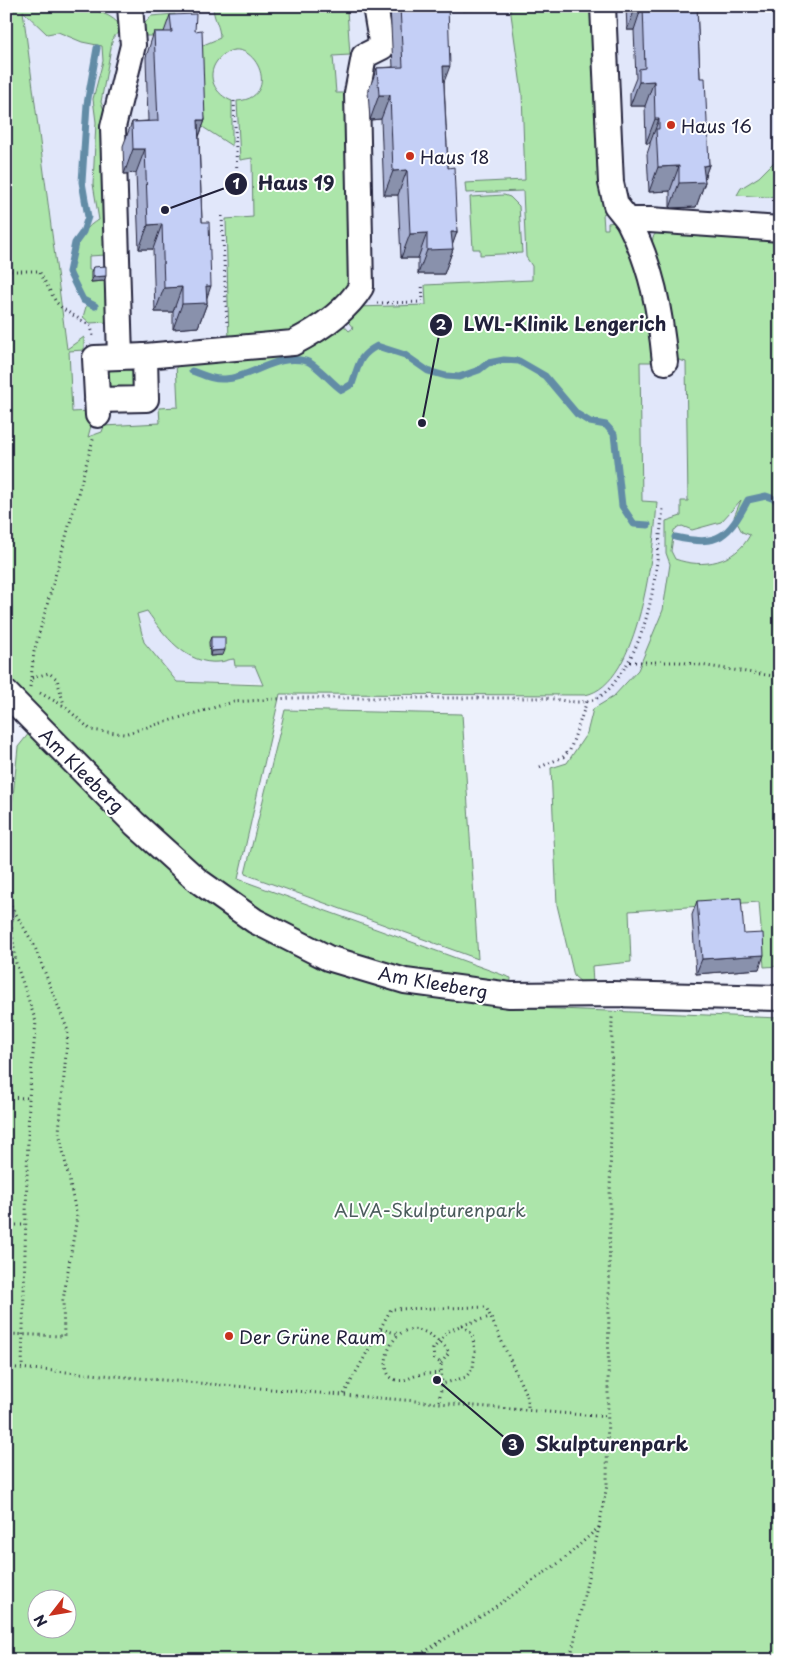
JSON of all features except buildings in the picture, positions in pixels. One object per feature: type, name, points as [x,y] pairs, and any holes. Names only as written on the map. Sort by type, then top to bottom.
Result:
[{"type":"street","points":[[120,357],[113,127],[133,44],[130,6]]},
{"type":"street","points":[[145,356],[146,399],[98,408],[95,358],[145,356],[293,343],[308,335],[352,302],[360,287],[357,93],[364,56],[382,47],[375,6]]},
{"type":"street","points":[[603,6],[611,183],[616,205],[628,220],[642,248],[656,298],[665,362]]},
{"type":"street","points":[[628,220],[780,228]]},
{"type":"street","name":"Am Kleeberg","points":[[8,702],[135,824],[197,880],[255,921],[328,958],[405,981],[510,995],[612,994],[780,998]]},
{"type":"path","points":[[234,101],[238,174]]},
{"type":"path","points":[[222,216],[228,349]]},
{"type":"path","points":[[6,271],[39,271],[56,302],[62,309],[91,326],[95,358]]},
{"type":"path","points":[[352,302],[358,304],[423,302],[422,283]]},
{"type":"path","points":[[98,408],[90,456],[34,652],[30,688],[64,706],[91,730],[124,734],[233,702],[291,698],[536,698],[587,701],[608,692],[630,662],[640,641],[654,586],[663,509]]},
{"type":"path","points":[[630,662],[680,662],[780,677]]},
{"type":"path","points":[[32,678],[49,673],[57,680],[64,706]]},
{"type":"path","points":[[540,768],[562,757],[570,750],[587,701]]},
{"type":"path","points":[[7,899],[16,964],[36,1022],[29,1098],[22,1368]]},
{"type":"path","points":[[6,1334],[64,1336],[64,1300],[77,1217],[60,1132],[68,1031],[34,945],[7,899]]},
{"type":"path","points":[[570,1660],[600,1526],[607,1485],[612,994]]},
{"type":"path","points":[[6,1097],[29,1098]]},
{"type":"path","points":[[6,1225],[26,1225]]},
{"type":"path","points":[[344,1394],[391,1309],[486,1307],[528,1399],[528,1408]]},
{"type":"path","points":[[441,1363],[434,1359],[433,1350],[447,1332],[462,1325],[490,1317]]},
{"type":"path","points":[[442,1384],[466,1377],[473,1368],[475,1351],[472,1334],[462,1325]]},
{"type":"path","points":[[381,1329],[398,1334]]},
{"type":"path","points":[[439,1401],[442,1384],[441,1363],[449,1353],[446,1346],[422,1330],[406,1330],[398,1334],[388,1350],[385,1364],[388,1375],[394,1380],[406,1380],[418,1375],[441,1373]]},
{"type":"path","points":[[6,1367],[528,1408],[608,1417]]},
{"type":"path","points":[[410,1660],[485,1614],[563,1560],[600,1526]]},
{"type":"shaded area","points":[[22,6],[780,6],[780,824],[609,836],[595,684],[177,682],[144,642],[123,553],[102,432],[72,452],[68,350]]},
{"type":"green space","name":"ALVA-Skulpturenpark","points":[[49,5],[81,8],[96,11],[118,23],[119,33],[113,37],[101,102],[106,115],[106,255],[89,256],[89,270],[106,269],[108,322],[90,323],[83,317],[88,300],[79,293],[74,283],[73,271],[77,246],[83,234],[90,225],[99,220],[93,184],[96,122],[93,99],[103,61],[102,46],[82,42],[58,32],[47,34],[23,11],[67,349],[84,337],[84,350],[69,351],[72,412],[90,411],[93,418],[88,437],[102,432],[104,426],[160,423],[159,408],[178,407],[176,362],[339,320],[349,331],[353,328],[343,315],[357,307],[426,305],[425,285],[532,280],[532,266],[526,257],[523,191],[466,193],[465,183],[525,180],[522,93],[510,7],[463,11],[462,6],[591,6],[608,212],[603,214],[604,229],[608,229],[608,223],[615,222],[640,260],[655,362],[640,362],[642,501],[657,502],[647,580],[641,612],[631,641],[619,667],[604,686],[585,695],[280,694],[238,879],[511,978],[509,1007],[780,1018],[780,1660],[6,1660],[6,921],[13,921],[14,917],[8,874],[18,747],[41,718],[6,684],[6,6]],"holes":[[[147,611],[177,647],[196,659],[207,662],[221,662],[234,659],[235,666],[255,666],[263,685],[177,682],[144,642],[137,614]]]},
{"type":"green space","points":[[229,6],[354,6],[347,10],[350,55],[333,56],[336,93],[351,93],[352,186],[346,187],[353,283],[340,298],[299,333],[229,343],[226,219],[253,217],[252,158],[240,160],[237,101],[252,97],[260,88],[261,77],[258,65],[250,56],[240,50],[229,51],[217,61],[212,73],[212,79],[217,90],[232,101],[232,146],[195,122],[196,48],[220,38],[213,8]]},
{"type":"green space","points":[[175,14],[176,29],[157,36],[144,36],[144,24],[151,16]]},
{"type":"green space","points":[[780,156],[780,198],[737,195],[741,188],[759,177]]},
{"type":"green space","points":[[504,195],[510,197],[519,206],[522,253],[480,255],[480,249],[473,249],[470,197]]},
{"type":"green space","points":[[659,229],[780,234],[780,966],[764,967],[759,902],[629,911],[631,962],[592,966],[593,984],[582,983],[574,976],[557,905],[551,768],[567,763],[587,733],[593,709],[613,697],[638,670],[663,610],[670,564],[666,553],[666,521],[681,516],[681,501],[688,501],[686,362],[672,358],[651,254],[653,237]],"holes":[[[741,500],[734,517],[742,532],[750,535],[736,552],[727,558],[707,563],[686,562],[675,559],[671,551],[674,530],[682,526],[692,530],[721,522]]]},
{"type":"green space","points":[[133,368],[134,389],[108,391],[107,369]]},
{"type":"green space","points":[[285,710],[462,714],[478,959],[245,874]]},
{"type":"waterway","points":[[95,306],[83,300],[69,272],[75,243],[83,232],[88,217],[82,182],[87,104],[97,48]]},
{"type":"waterway","points":[[192,371],[212,378],[225,379],[285,360],[295,359],[310,363],[342,390],[352,384],[358,366],[366,353],[377,346],[405,355],[428,371],[446,376],[459,377],[479,370],[488,363],[504,360],[519,361],[545,376],[577,414],[590,422],[606,425],[614,434],[622,506],[634,524],[648,525]]},
{"type":"waterway","points":[[675,537],[702,541],[712,539],[728,531],[748,500],[766,496],[780,501]]},
{"type":"place","name":"Haus 16","points":[[671,125]]},
{"type":"place","name":"Haus 18","points":[[410,156]]},
{"type":"place","name":"Haus 19","points":[[165,210]]},
{"type":"place","name":"LWL-Klinik Lengerich","points":[[422,423]]},
{"type":"place","name":"Der Grüne Raum","points":[[229,1336]]},
{"type":"place","name":"Skulpturenpark","points":[[437,1380]]}]
